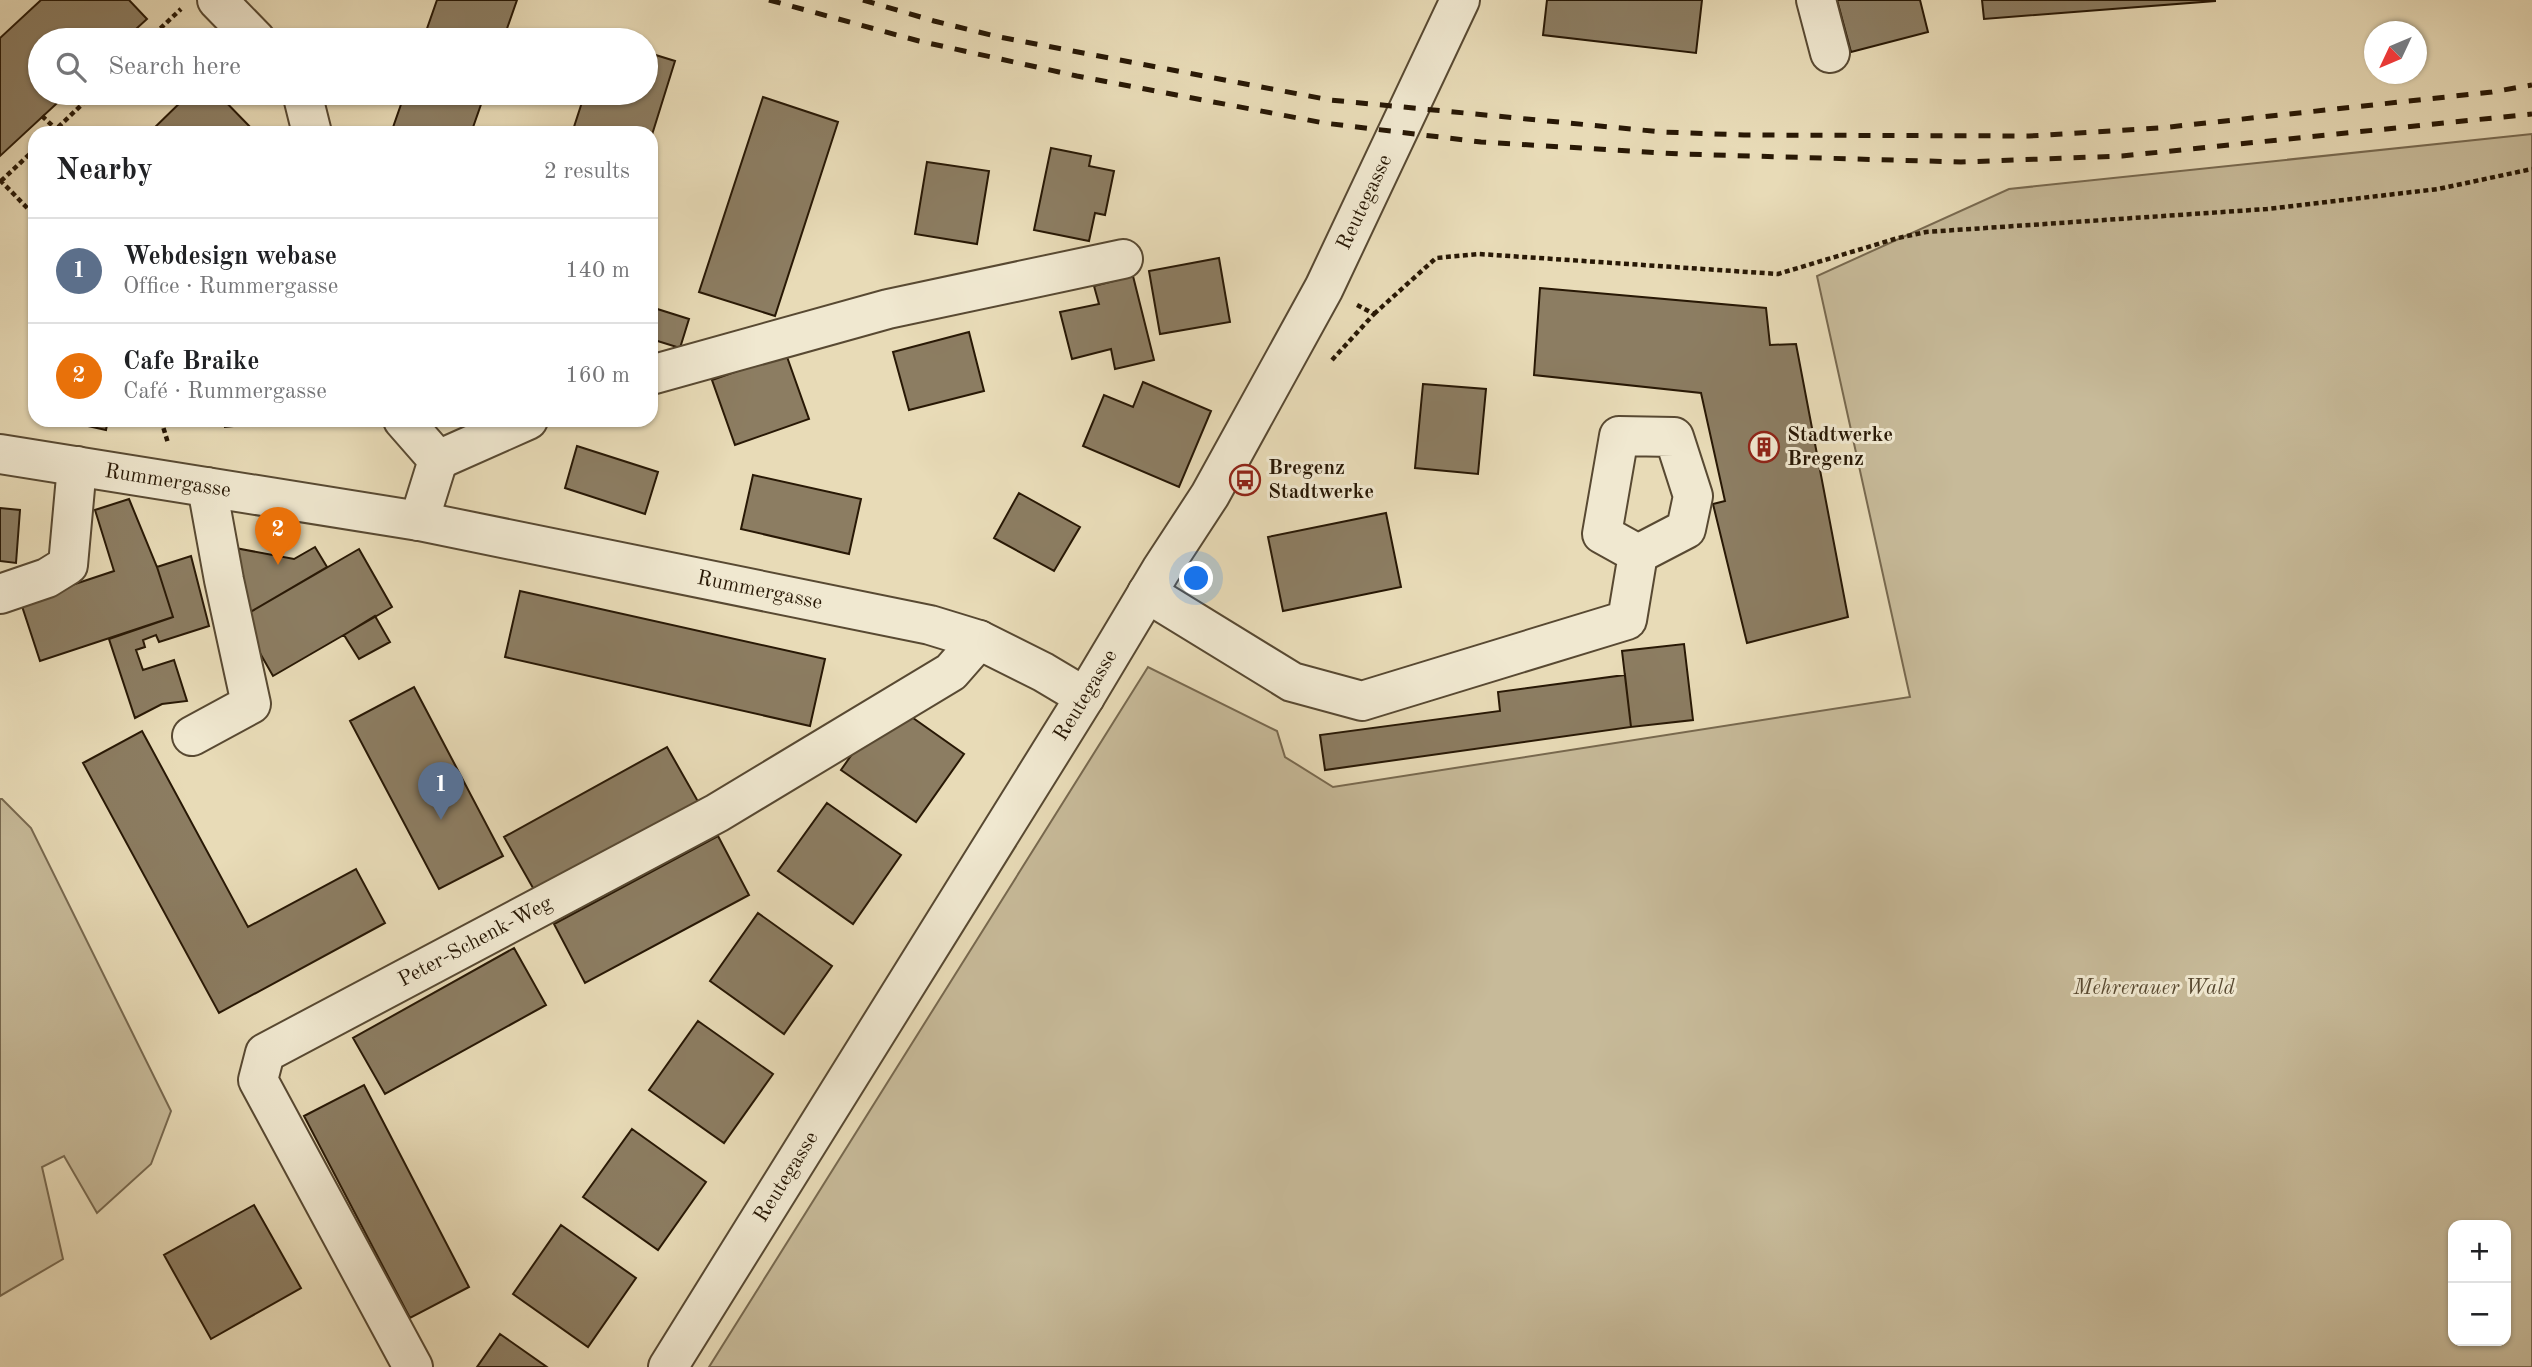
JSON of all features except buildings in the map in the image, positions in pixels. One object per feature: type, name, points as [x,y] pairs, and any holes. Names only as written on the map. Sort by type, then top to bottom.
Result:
[{"type":"street","name":"Reutegasse","points":[[668,1367],[1210,495],[1324,288],[1460,0]]},
{"type":"street","points":[[1816,0],[1830,54]]},
{"type":"street","points":[[200,4],[237,28]]},
{"type":"street","points":[[305,105],[310,126]]},
{"type":"street","points":[[658,373],[888,309],[1123,259]]},
{"type":"street","points":[[409,427],[438,460]]},
{"type":"street","points":[[419,521],[438,460],[512,427]]},
{"type":"street","name":"Rummergasse","points":[[0,454],[419,521],[930,625],[979,640],[1086,696]]},
{"type":"street","points":[[0,594],[47,578],[68,565],[77,466]]},
{"type":"street","points":[[192,736],[251,704],[207,487]]},
{"type":"street","points":[[1147,593],[1292,682],[1362,701],[1628,620],[1637,554]]},
{"type":"street","name":"Peter-Schenk-Weg","points":[[413,1367],[258,1080],[265,1053],[718,813],[951,672],[979,640]]},
{"type":"path","points":[[165,28],[200,4]]},
{"type":"path","points":[[59,126],[81,105]]},
{"type":"path","points":[[42,116],[50,126]]},
{"type":"path","points":[[28,155],[1,180],[28,209]]},
{"type":"path","points":[[1374,314],[1436,258],[1479,254],[1778,274],[1926,232],[2267,209],[2438,189],[2532,169]]},
{"type":"green space","name":"Mehrerauer Wald","points":[[2532,134],[2532,1367],[709,1367],[1148,667],[1277,731],[1285,757],[1333,787],[1910,697],[1817,276],[2009,189]]},
{"type":"green space","points":[[0,799],[31,828],[171,1111],[151,1164],[97,1213],[64,1156],[42,1167],[63,1259],[0,1296]]},
{"type":"railway","points":[[769,0],[919,41],[1077,76],[1324,123],[1481,142],[1680,154],[1961,162],[2122,156],[2532,114]]},
{"type":"railway","points":[[863,0],[999,37],[1330,100],[1662,132],[1744,135],[2029,136],[2160,128],[2492,92],[2532,85]]},
{"type":"place","name":"Stadtwerke Bregenz","points":[[1764,447]]},
{"type":"place","name":"Bregenz Stadtwerke","points":[[1245,480]]},
{"type":"place","name":"Cafe Braike","points":[[278,565]]},
{"type":"place","name":"Webdesign webase","points":[[441,820]]}]
